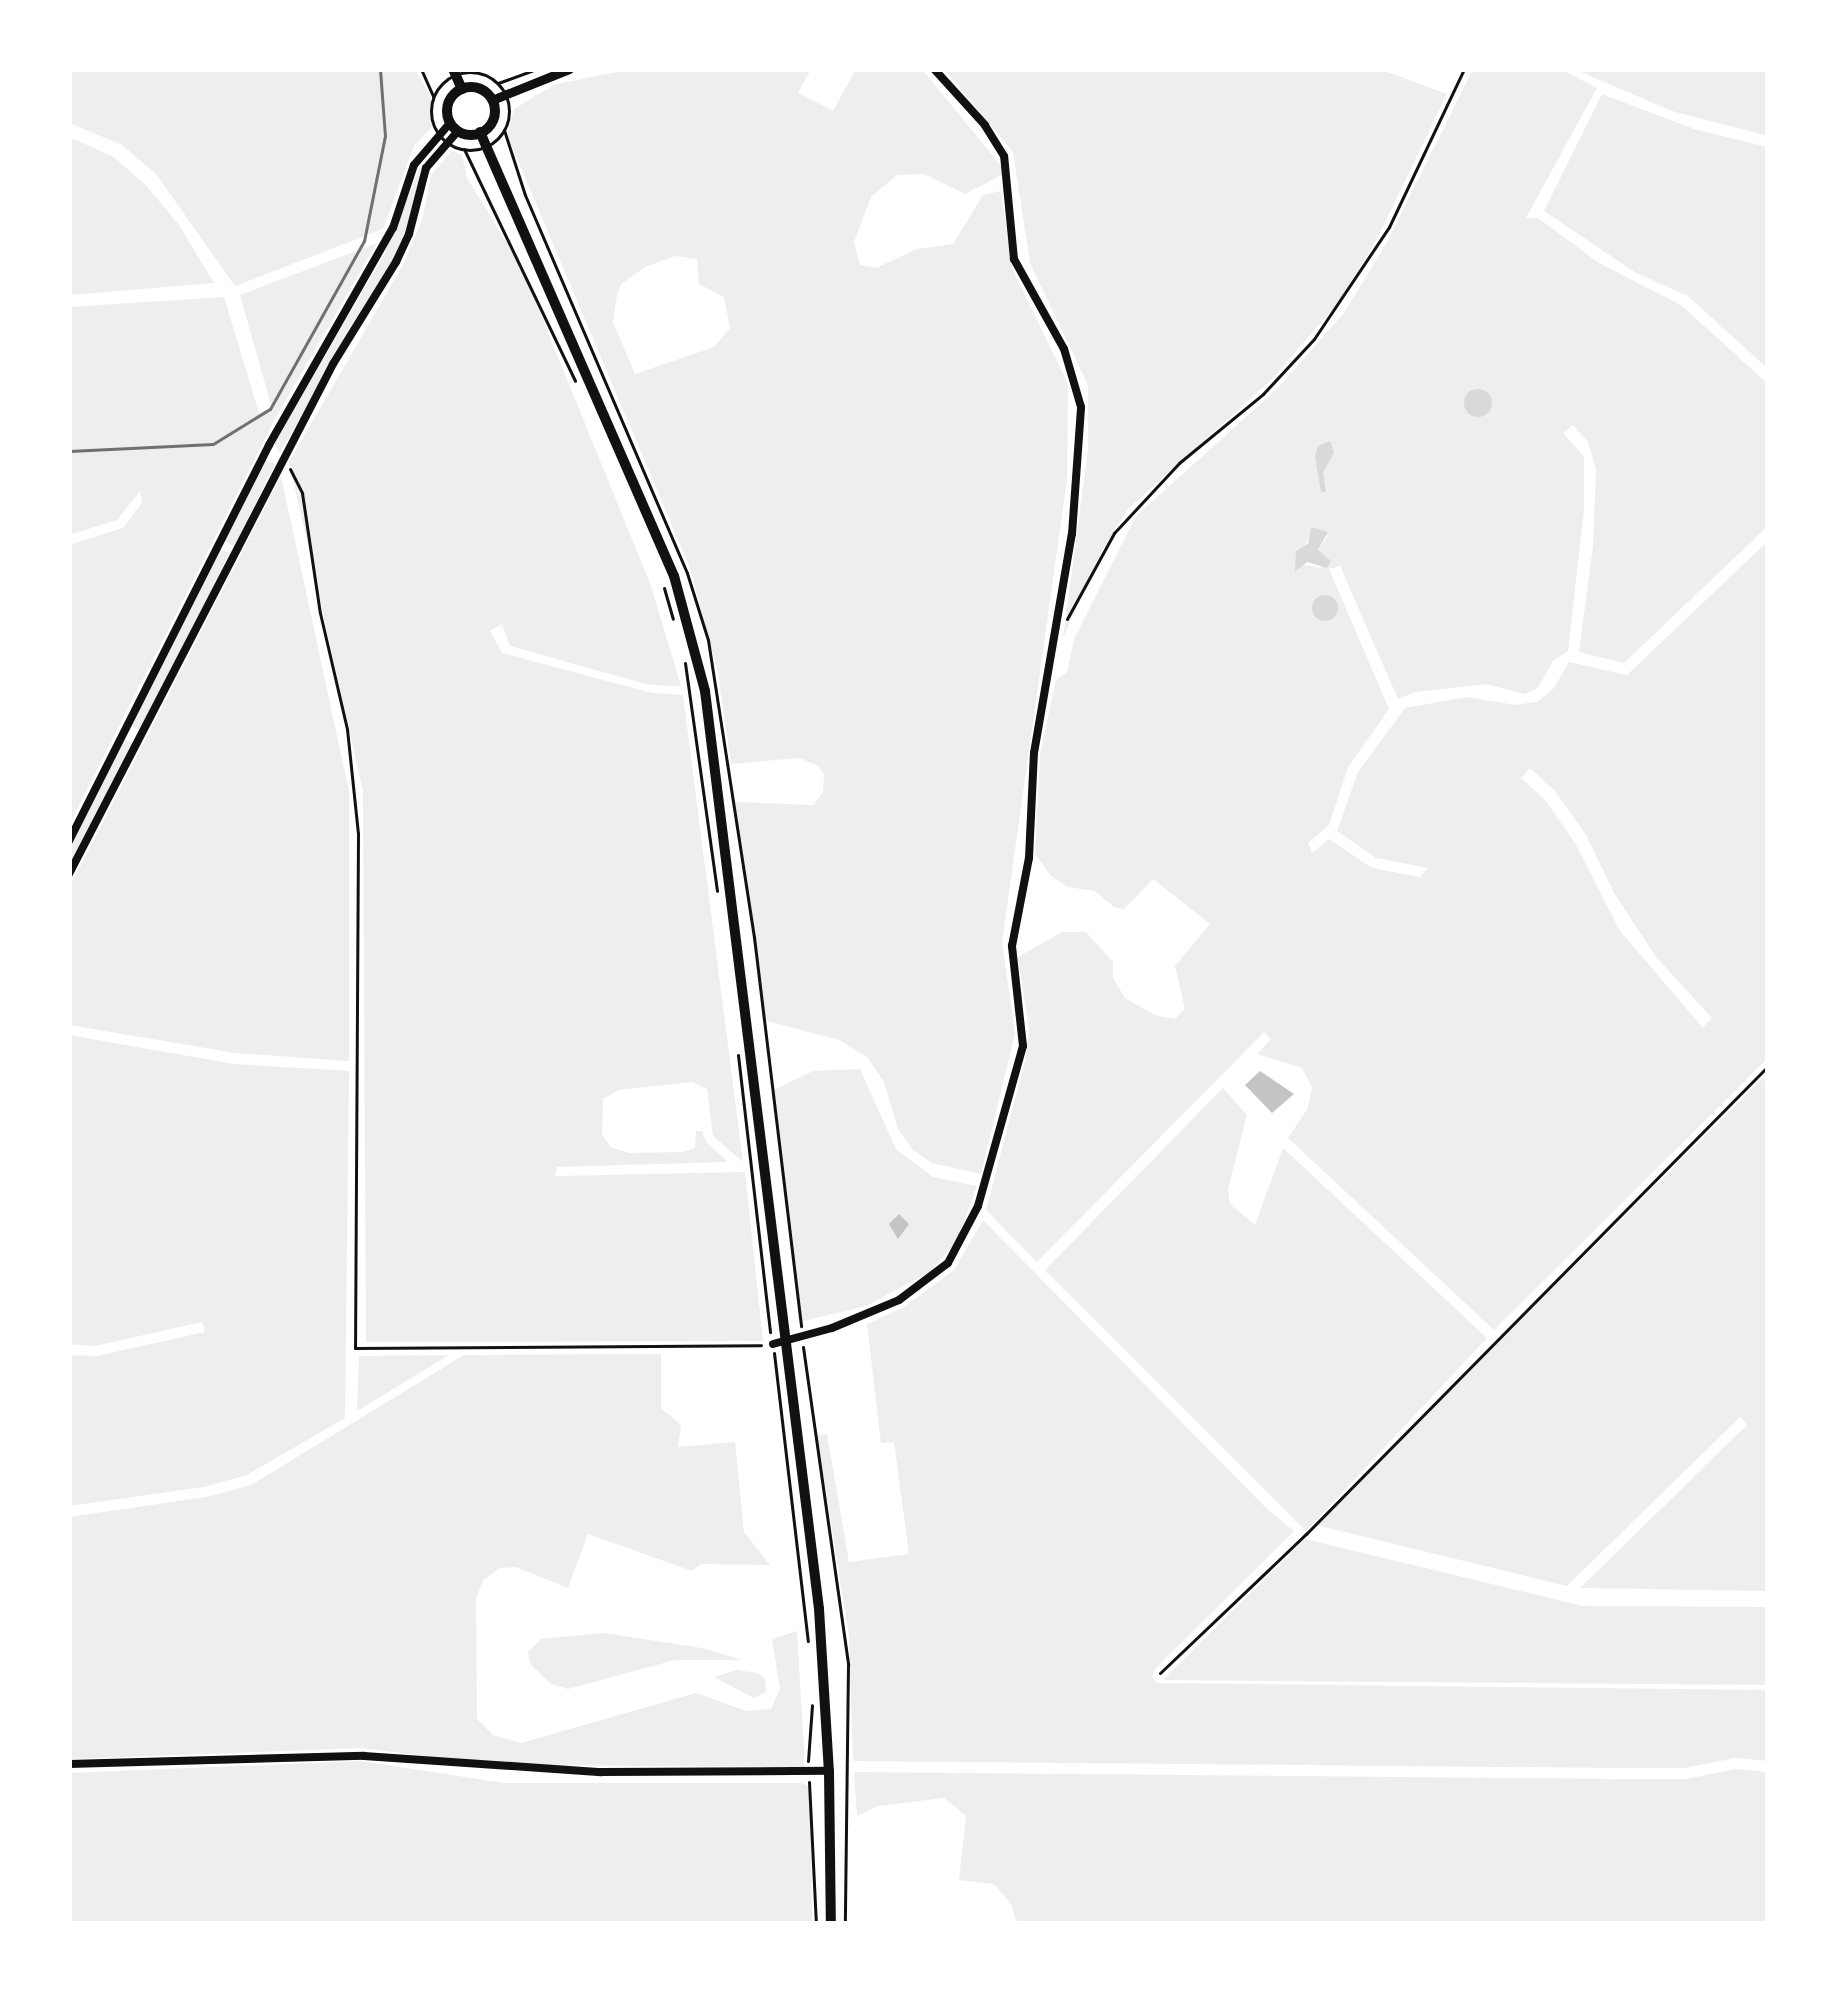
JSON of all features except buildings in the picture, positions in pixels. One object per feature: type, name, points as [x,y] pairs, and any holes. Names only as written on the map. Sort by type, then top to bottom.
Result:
[{"type":"main road","points":[[455,72],[461,88]]},
{"type":"main road","points":[[461,88],[476,87],[492,100],[493,119],[481,132]]},
{"type":"main road","points":[[461,88],[448,106],[454,127],[481,132]]},
{"type":"main road","points":[[481,132],[644,503],[693,634],[713,741],[780,1343],[819,1609],[829,1771],[831,1924]]},
{"type":"street","points":[[492,100],[508,100],[551,73],[568,69]]},
{"type":"street","points":[[780,1343],[898,1300],[948,1263],[978,1206],[1023,1046],[1012,946],[1029,858],[1034,753],[1072,534],[1081,407],[1064,349],[1014,259],[1004,156],[985,125],[934,69]]},
{"type":"street","points":[[69,874],[283,459],[396,262],[409,234],[426,168],[454,127]]},
{"type":"street","points":[[69,841],[269,445],[393,228],[414,165],[454,127]]},
{"type":"street","points":[[124,732],[140,740]]},
{"type":"street","points":[[69,1764],[364,1756],[577,1771],[829,1771]]},
{"type":"path","points":[[421,69],[434,97],[455,72],[477,71],[497,83],[508,100]]},
{"type":"path","points":[[1066,621],[1114,533],[1179,463],[1263,394],[1314,339],[1389,227],[1464,69]]},
{"type":"path","points":[[497,83],[520,72],[551,73]]},
{"type":"path","points":[[504,130],[525,195]]},
{"type":"path","points":[[464,149],[578,388]]},
{"type":"path","points":[[283,459],[299,483],[310,535],[320,613],[347,729],[358,833],[356,1348],[758,1345]]},
{"type":"path","points":[[662,580],[676,628]]},
{"type":"path","points":[[682,645],[718,898]]},
{"type":"path","points":[[738,1057],[780,1343],[809,1648]]},
{"type":"path","points":[[1160,1673],[1306,1534],[1768,1066]]},
{"type":"path","points":[[802,1338],[848,1665],[845,1924]]},
{"type":"path","points":[[814,1686],[807,1774],[814,1816],[816,1924]]},
{"type":"shaded area","points":[[69,69],[415,69],[431,97],[432,127],[414,146],[383,229],[235,286],[156,174],[122,145],[69,123]]},
{"type":"shaded area","points":[[632,69],[811,69],[798,93],[833,111],[856,69],[922,69],[1002,167],[1002,175],[965,194],[924,174],[897,175],[871,197],[854,242],[860,265],[876,268],[917,249],[953,244],[983,195],[1001,191],[1012,268],[1068,384],[1067,480],[1002,942],[1015,1034],[981,1174],[932,1163],[913,1150],[898,1129],[884,1082],[867,1057],[839,1040],[763,1020],[735,802],[813,805],[823,793],[824,774],[799,758],[731,764],[718,673],[690,568],[507,135],[514,109],[556,84]],"holes":[[[675,256],[697,259],[699,284],[724,297],[730,328],[714,347],[635,374],[613,322],[621,284],[645,267]]]},
{"type":"shaded area","points":[[944,69],[1379,69],[1447,94],[1377,239],[1338,303],[1270,381],[1128,509],[1103,549],[1063,638],[1088,449],[1088,385],[1030,263],[1013,152]]},
{"type":"shaded area","points":[[1473,69],[1560,69],[1597,88],[1526,218],[1538,218],[1599,263],[1681,305],[1768,384],[1768,526],[1624,663],[1579,652],[1593,546],[1596,469],[1588,442],[1573,425],[1563,433],[1584,457],[1584,510],[1568,651],[1553,661],[1538,688],[1524,694],[1486,684],[1416,692],[1398,699],[1340,566],[1329,569],[1389,709],[1348,767],[1329,825],[1308,843],[1312,853],[1329,839],[1372,868],[1420,877],[1428,868],[1376,858],[1337,831],[1358,772],[1405,708],[1467,697],[1515,705],[1537,702],[1554,688],[1569,662],[1627,675],[1768,541],[1768,1058],[1494,1330],[1288,1138],[1308,1108],[1312,1087],[1302,1068],[1257,1054],[1271,1039],[1264,1032],[1037,1262],[986,1210],[1026,1057],[1029,1029],[1018,957],[1062,932],[1086,932],[1113,962],[1113,978],[1125,998],[1155,1015],[1175,1019],[1185,1009],[1175,966],[1210,924],[1153,879],[1124,909],[1114,907],[1095,891],[1068,887],[1051,876],[1035,854],[1040,754],[1056,680],[1067,672],[1074,639],[1136,516],[1278,388],[1344,313],[1386,244]],"holes":[[[1311,527],[1328,535],[1318,550],[1321,568],[1302,564]],[[1530,768],[1555,791],[1586,835],[1614,893],[1656,957],[1712,1018],[1703,1028],[1620,931],[1575,843],[1545,800],[1521,778]]]},
{"type":"shaded area","points":[[1574,69],[1768,69],[1768,136],[1672,111]]},
{"type":"shaded area","points":[[1602,94],[1697,130],[1768,147],[1768,369],[1688,296],[1636,273],[1544,211]]},
{"type":"shaded area","points":[[69,137],[112,156],[145,184],[179,225],[214,283],[69,295]]},
{"type":"shaded area","points":[[452,151],[462,155],[467,178],[521,266],[651,586],[681,686],[649,685],[510,646],[502,624],[490,631],[502,653],[652,693],[683,695],[743,1162],[713,1136],[707,1089],[692,1082],[619,1090],[603,1099],[602,1135],[611,1147],[629,1153],[683,1152],[695,1148],[696,1131],[702,1131],[706,1142],[728,1162],[557,1167],[555,1176],[745,1172],[763,1341],[366,1342],[363,791],[289,462],[403,265],[423,217],[431,175]]},
{"type":"shaded area","points":[[421,165],[412,214],[393,260],[280,453],[274,443],[384,255]]},
{"type":"shaded area","points":[[377,243],[275,419],[69,825],[69,545],[123,528],[142,503],[140,491],[117,520],[69,535],[69,307],[224,297],[259,413],[272,408],[240,295]]},
{"type":"shaded area","points":[[1478,389],[1488,393],[1492,403],[1488,413],[1478,417],[1468,413],[1464,403],[1468,393]]},
{"type":"shaded area","points":[[1330,441],[1334,452],[1323,473],[1326,492],[1321,492],[1315,456],[1318,446]]},
{"type":"shaded area","points":[[265,460],[275,464],[234,546],[224,541]]},
{"type":"shaded area","points":[[281,476],[349,791],[349,1061],[235,1053],[69,1025],[69,888]]},
{"type":"shaded area","points":[[1311,527],[1328,532],[1318,550],[1331,561],[1327,568],[1307,562],[1295,571],[1296,551],[1308,544]]},
{"type":"shaded area","points":[[220,549],[230,553],[140,730],[130,726]]},
{"type":"shaded area","points":[[1325,595],[1338,608],[1325,621],[1312,608]]},
{"type":"shaded area","points":[[124,739],[133,743],[69,867],[69,846]]},
{"type":"shaded area","points":[[69,1035],[234,1064],[349,1071],[345,1418],[247,1475],[204,1487],[69,1506],[69,1355],[97,1356],[205,1332],[202,1322],[95,1346],[69,1344]]},
{"type":"shaded area","points":[[860,1069],[896,1149],[933,1177],[977,1186],[957,1240],[930,1272],[866,1306],[799,1322],[774,1090],[813,1071]]},
{"type":"shaded area","points":[[1768,1073],[1768,1591],[1580,1588],[1747,1425],[1740,1417],[1567,1586],[1316,1525]]},
{"type":"shaded area","points":[[1223,1088],[1247,1115],[1228,1189],[1230,1204],[1255,1225],[1283,1148],[1487,1338],[1306,1531],[1045,1270]]},
{"type":"shaded area","points":[[983,1220],[1294,1531],[1155,1669],[1152,1677],[1157,1683],[1768,1690],[1768,1761],[1735,1758],[1685,1768],[1620,1768],[853,1761],[849,1637],[817,1435],[827,1434],[849,1562],[909,1554],[894,1442],[881,1443],[867,1324],[904,1307],[954,1270]]},
{"type":"shaded area","points":[[661,1354],[661,1408],[681,1425],[678,1447],[735,1442],[744,1532],[770,1565],[701,1564],[692,1571],[588,1534],[568,1588],[516,1567],[500,1568],[483,1580],[476,1599],[477,1719],[493,1735],[521,1743],[696,1693],[746,1711],[771,1709],[780,1689],[772,1639],[797,1631],[805,1767],[493,1765],[362,1748],[69,1759],[69,1517],[206,1497],[251,1485],[464,1355]]},
{"type":"shaded area","points":[[449,1355],[357,1411],[359,1356]]},
{"type":"shaded area","points":[[1305,1539],[1583,1606],[1768,1607],[1768,1685],[1163,1680]]},
{"type":"shaded area","points":[[604,1633],[702,1648],[742,1660],[675,1660],[568,1689],[551,1684],[530,1664],[528,1652],[541,1639]]},
{"type":"shaded area","points":[[737,1670],[758,1673],[765,1679],[766,1692],[754,1698],[714,1677]]},
{"type":"shaded area","points":[[361,1761],[504,1783],[802,1783],[808,1786],[811,1815],[812,1924],[69,1924],[69,1773]]},
{"type":"shaded area","points":[[1736,1769],[1768,1772],[1768,1924],[1017,1923],[1011,1904],[994,1884],[959,1880],[966,1816],[944,1798],[878,1806],[857,1816],[854,1772],[1686,1779]]},
{"type":"railway","points":[[69,451],[213,444],[270,409],[364,241],[385,136],[380,69]]}]
